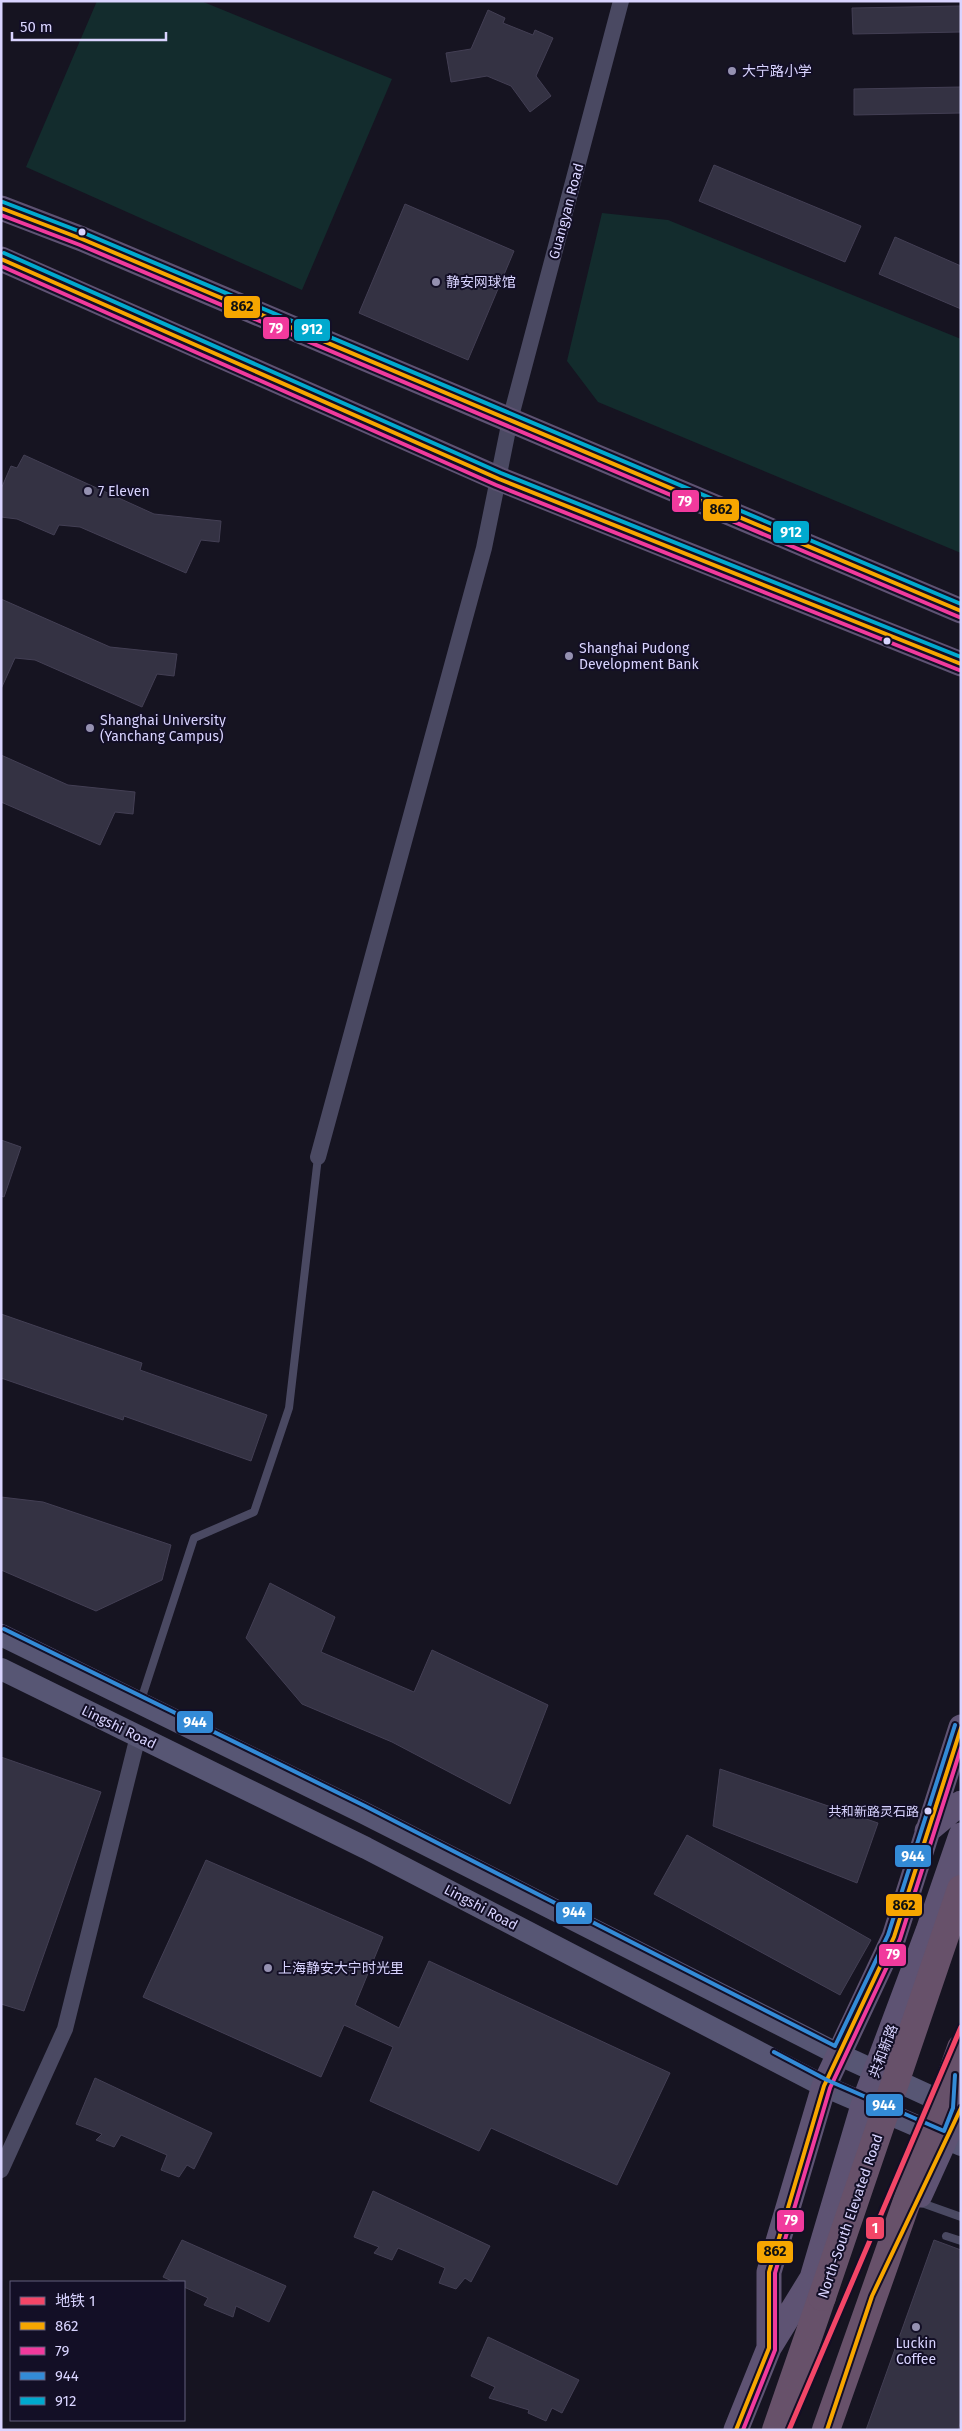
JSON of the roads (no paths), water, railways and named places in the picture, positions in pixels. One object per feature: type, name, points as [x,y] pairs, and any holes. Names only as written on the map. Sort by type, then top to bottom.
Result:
[{"type":"highway","name":"North-South Elevated Road","points":[[776,2430],[961,1889]]},
{"type":"highway","points":[[826,2430],[961,2048]]},
{"type":"highway","points":[[869,2310],[942,2156],[960,2108]]},
{"type":"main road","points":[[1,208],[82,239],[961,611]]},
{"type":"main road","points":[[1,258],[499,478],[961,664]]},
{"type":"main road","points":[[1,1635],[362,1812],[838,2054],[960,2108]]},
{"type":"main road","name":"Lingshi Road","points":[[1,1669],[375,1852],[824,2086],[954,2142]]},
{"type":"main road","points":[[736,2430],[769,2348],[769,2272],[824,2086],[894,1936],[926,1830],[961,1727]]},
{"type":"main road","points":[[926,1830],[961,1804]]},
{"type":"main road","name":"共和新路","points":[[769,2348],[812,2278],[864,2102],[928,1931],[961,1835]]},
{"type":"main road","points":[[826,2430],[872,2296],[917,2201],[954,2142],[960,2108],[961,2075]]},
{"type":"street","name":"Guangyan Road","points":[[318,1157],[484,548],[510,420],[621,1]]},
{"type":"street","points":[[1,2170],[64,2029],[138,1736]]},
{"type":"lane","points":[[140,1703],[194,1538],[254,1512],[288,1408],[318,1157]]},
{"type":"lane","points":[[917,2201],[961,2217]]},
{"type":"lane","points":[[946,2236],[961,2241]]},
{"type":"metro line","name":"1","points":[[789,2430],[961,2027]]},
{"type":"place","name":"大宁路小学","points":[[732,71]]},
{"type":"place","name":"静安网球馆","points":[[436,282]]},
{"type":"place","name":"7 Eleven","points":[[88,491]]},
{"type":"place","name":"Shanghai Pudong Development Bank","points":[[569,656]]},
{"type":"place","name":"Shanghai University (Yanchang Campus)","points":[[90,728]]},
{"type":"place","name":"共和新路灵石路","points":[[928,1811]]},
{"type":"place","name":"上海静安大宁时光里","points":[[268,1968]]},
{"type":"place","name":"Luckin Coffee","points":[[916,2327]]}]
